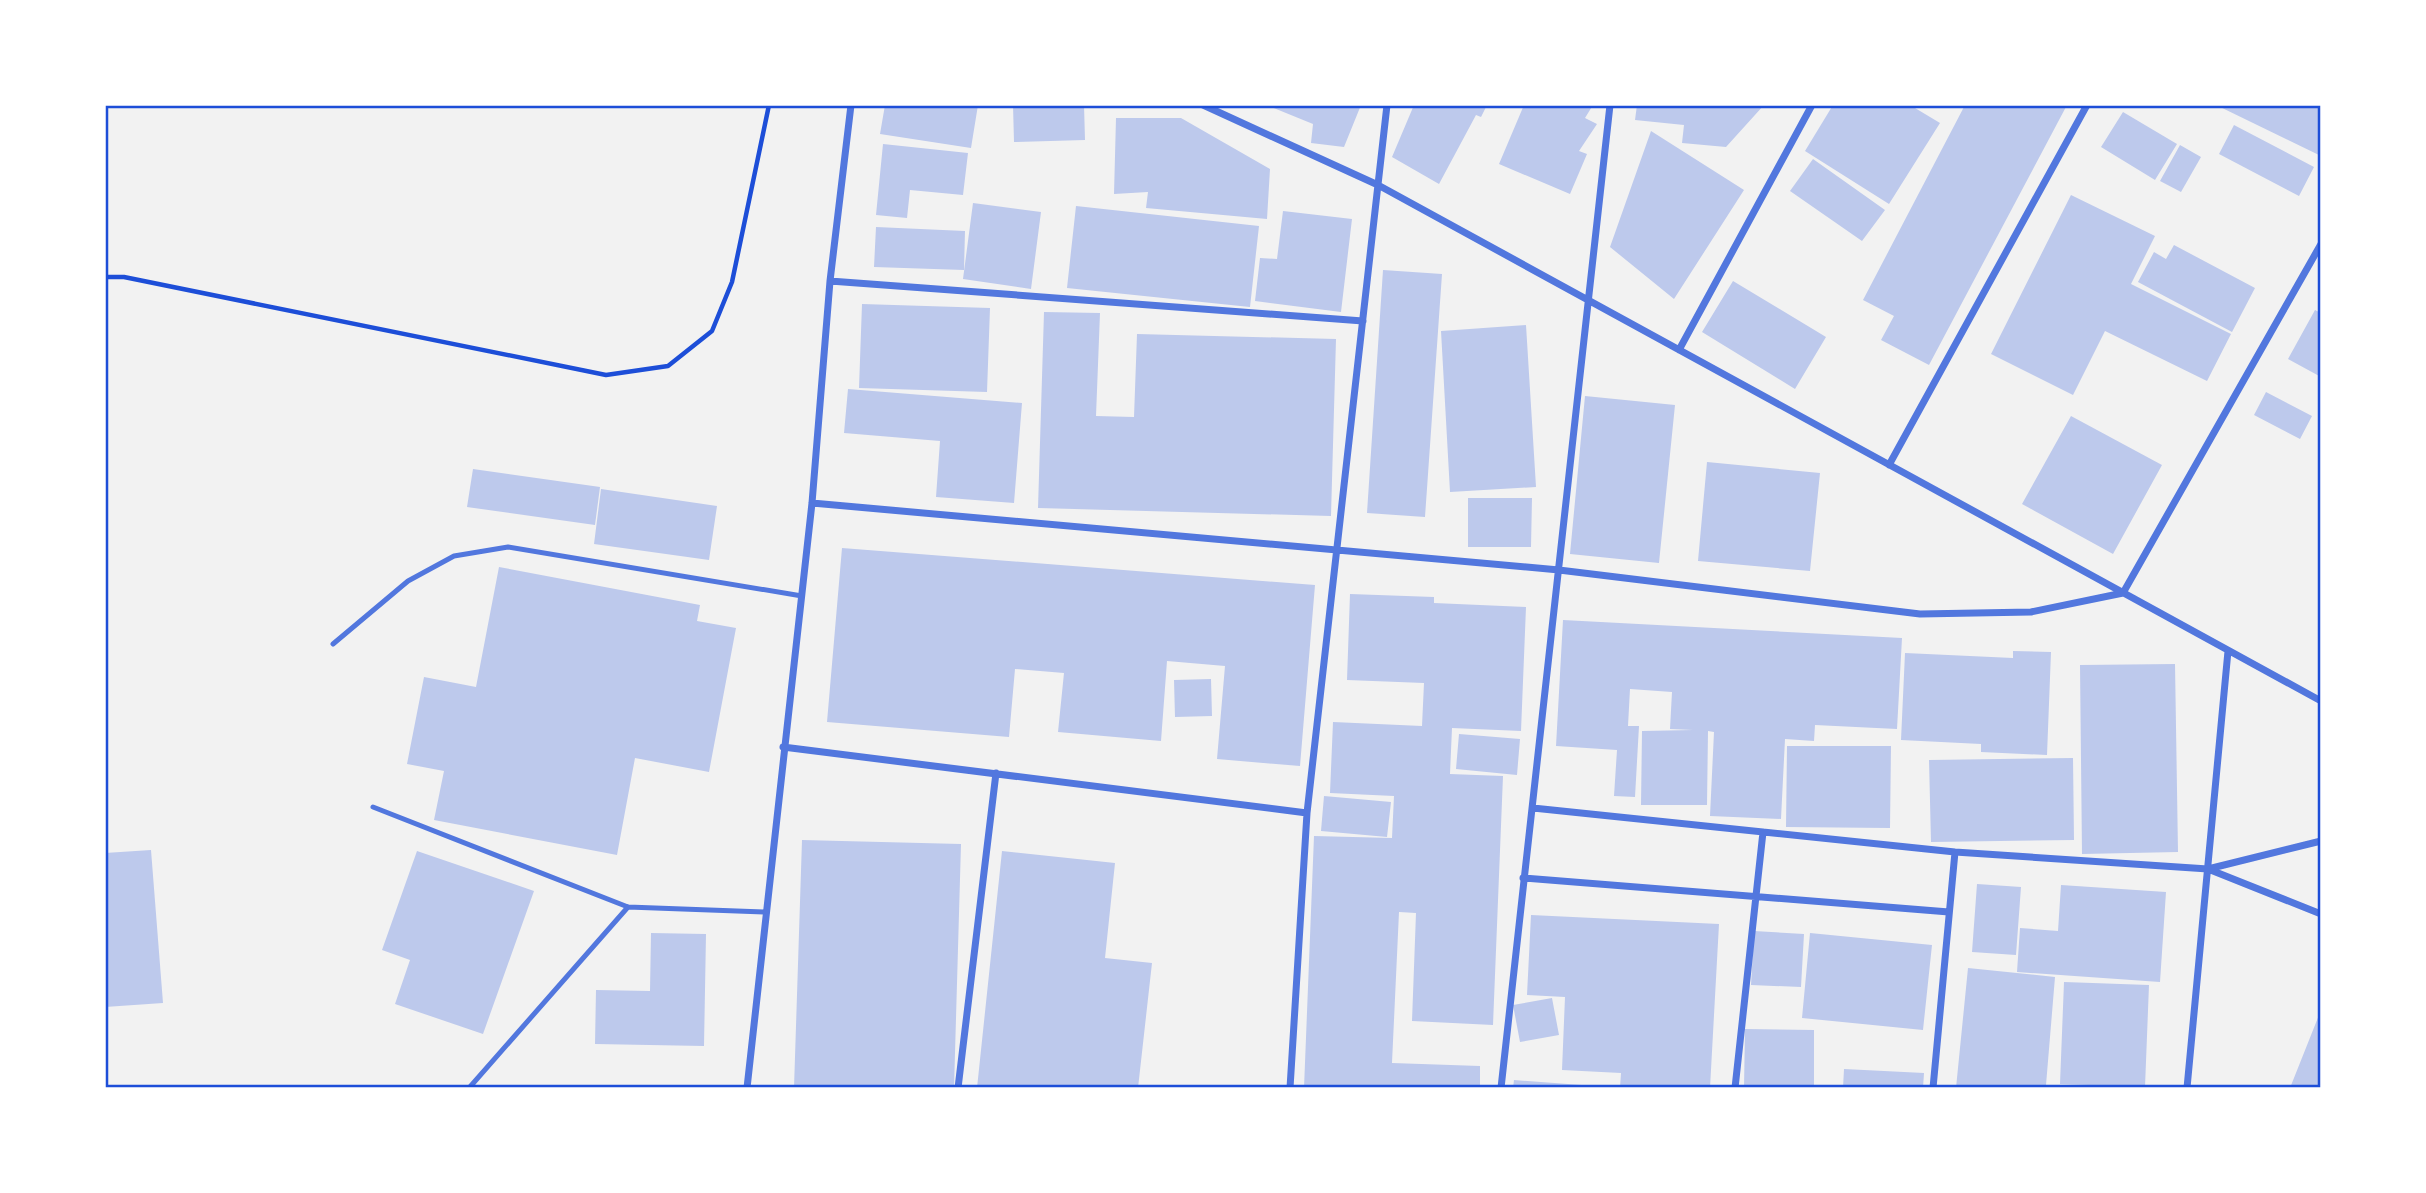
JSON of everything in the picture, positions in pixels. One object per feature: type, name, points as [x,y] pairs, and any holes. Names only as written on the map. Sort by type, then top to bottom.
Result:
[{"type":"street","points":[[747,1088],[812,503],[830,281],[851,105]]},
{"type":"street","points":[[1203,105],[1378,185],[2321,701]]},
{"type":"street","points":[[1290,1088],[1307,813],[1387,105]]},
{"type":"street","points":[[1501,1088],[1610,105]]},
{"type":"street","points":[[1679,350],[1812,105]]},
{"type":"street","points":[[1889,465],[2087,105]]},
{"type":"street","points":[[812,503],[1559,570],[1920,614],[2031,612],[2123,593],[2321,244]]},
{"type":"street","points":[[830,281],[1363,321]]},
{"type":"street","points":[[2187,1088],[2228,651]]},
{"type":"street","points":[[783,747],[1307,813]]},
{"type":"street","points":[[958,1088],[996,773]]},
{"type":"street","points":[[1533,808],[1955,852],[2208,869],[2321,841]]},
{"type":"street","points":[[1735,1088],[1763,832]]},
{"type":"street","points":[[1933,1088],[1955,852]]},
{"type":"street","points":[[2208,869],[2321,914]]},
{"type":"street","points":[[1523,878],[1949,912]]},
{"type":"lane","points":[[333,644],[408,581],[454,556],[508,547],[802,596]]},
{"type":"lane","points":[[373,807],[628,907],[766,912]]},
{"type":"lane","points":[[468,1088],[628,907]]},
{"type":"path","points":[[105,277],[124,277],[606,375],[668,366],[712,331],[732,282],[769,105]]},
{"type":"building","points":[[885,105],[978,105],[971,148],[880,134]]},
{"type":"building","points":[[1013,105],[1084,105],[1085,140],[1014,142]]},
{"type":"building","points":[[1266,105],[1361,105],[1344,147],[1311,143],[1313,124]]},
{"type":"building","points":[[1414,105],[1487,105],[1481,117],[1476,115],[1439,184],[1392,157]]},
{"type":"building","points":[[1524,105],[1593,105],[1585,118],[1597,124],[1579,151],[1587,154],[1570,194],[1499,164]]},
{"type":"building","points":[[1637,105],[1764,105],[1726,147],[1682,143],[1684,125],[1635,120]]},
{"type":"building","points":[[1833,105],[1910,105],[1940,123],[1889,204],[1805,151]]},
{"type":"building","points":[[1965,105],[2067,105],[1929,365],[1881,340],[1894,316],[1863,300]]},
{"type":"building","points":[[2216,105],[2321,105],[2321,156]]},
{"type":"building","points":[[2123,112],[2177,144],[2155,180],[2101,147]]},
{"type":"building","points":[[1116,118],[1181,118],[1270,169],[1267,219],[1146,208],[1148,192],[1114,194]]},
{"type":"building","points":[[2234,125],[2314,167],[2299,196],[2219,154]]},
{"type":"building","points":[[1651,131],[1744,190],[1674,299],[1610,247]]},
{"type":"building","points":[[883,144],[968,153],[963,195],[910,190],[907,218],[876,215]]},
{"type":"building","points":[[2180,145],[2201,157],[2181,192],[2160,181]]},
{"type":"building","points":[[1813,159],[1885,210],[1862,241],[1790,191]]},
{"type":"building","points":[[2071,195],[2155,236],[2131,284],[2231,334],[2207,381],[2105,331],[2073,395],[1991,354]]},
{"type":"building","points":[[973,203],[1041,212],[1031,289],[963,279]]},
{"type":"building","points":[[1076,206],[1259,226],[1250,307],[1067,288]]},
{"type":"building","points":[[1283,211],[1352,219],[1341,312],[1255,301],[1260,258],[1277,259]]},
{"type":"building","points":[[876,227],[965,231],[964,270],[874,267]]},
{"type":"building","points":[[2174,245],[2255,288],[2232,332],[2138,282],[2154,252],[2166,259]]},
{"type":"building","points":[[1383,270],[1442,274],[1425,517],[1367,513]]},
{"type":"building","points":[[1733,281],[1826,337],[1795,389],[1702,332]]},
{"type":"building","points":[[862,304],[990,308],[987,392],[859,388]]},
{"type":"building","points":[[2315,310],[2321,313],[2321,377],[2288,359]]},
{"type":"building","points":[[1044,312],[1100,313],[1096,416],[1134,417],[1137,334],[1336,339],[1331,516],[1038,508]]},
{"type":"building","points":[[1526,325],[1536,487],[1450,492],[1441,331]]},
{"type":"building","points":[[848,389],[1022,403],[1014,503],[936,497],[940,441],[844,433]]},
{"type":"building","points":[[2266,392],[2312,416],[2300,439],[2254,415]]},
{"type":"building","points":[[1585,396],[1675,405],[1659,563],[1570,554]]},
{"type":"building","points":[[2071,416],[2162,465],[2113,554],[2022,504]]},
{"type":"building","points":[[1707,462],[1820,473],[1810,571],[1698,561]]},
{"type":"building","points":[[473,469],[600,487],[595,525],[467,507]]},
{"type":"building","points":[[601,489],[717,506],[709,560],[594,544]]},
{"type":"building","points":[[1468,498],[1532,498],[1531,547],[1468,547]]},
{"type":"building","points":[[842,548],[1315,585],[1300,766],[1217,759],[1225,666],[1167,661],[1161,741],[1058,732],[1064,673],[1015,669],[1009,737],[827,722]]},
{"type":"building","points":[[499,567],[700,605],[697,621],[736,628],[709,772],[635,758],[617,855],[434,820],[444,771],[407,764],[424,677],[476,687]]},
{"type":"building","points":[[1350,594],[1434,597],[1434,603],[1526,607],[1521,731],[1452,728],[1450,774],[1503,776],[1493,1025],[1412,1021],[1416,913],[1399,912],[1392,1063],[1480,1066],[1480,1088],[1304,1088],[1314,836],[1392,838],[1394,796],[1330,793],[1333,722],[1422,726],[1424,683],[1347,680]]},
{"type":"building","points":[[1563,620],[1902,638],[1897,729],[1815,725],[1814,741],[1785,739],[1781,819],[1710,816],[1714,732],[1708,731],[1707,805],[1641,805],[1642,731],[1693,730],[1670,729],[1672,692],[1630,689],[1628,726],[1639,726],[1635,797],[1614,796],[1617,750],[1556,746]]},
{"type":"building","points":[[2013,651],[2051,652],[2047,755],[1981,752],[1981,744],[1901,740],[1905,653],[2013,658]]},
{"type":"building","points":[[2175,664],[2178,852],[2082,854],[2080,665]]},
{"type":"building","points":[[1211,679],[1212,716],[1175,717],[1174,680]]},
{"type":"building","points":[[1459,734],[1520,739],[1517,775],[1456,769]]},
{"type":"building","points":[[1787,746],[1891,746],[1890,828],[1786,827]]},
{"type":"building","points":[[2073,758],[2074,840],[1931,842],[1929,760]]},
{"type":"building","points":[[1324,796],[1391,802],[1387,837],[1321,831]]},
{"type":"building","points":[[802,840],[961,844],[954,1088],[794,1088]]},
{"type":"building","points":[[151,850],[163,1003],[105,1007],[105,853]]},
{"type":"building","points":[[417,851],[534,891],[483,1034],[395,1004],[410,960],[382,950]]},
{"type":"building","points":[[1002,851],[1115,863],[1105,958],[1152,963],[1138,1088],[977,1088]]},
{"type":"building","points":[[1977,884],[2021,887],[2016,955],[1972,952]]},
{"type":"building","points":[[2061,885],[2166,892],[2160,982],[2017,972],[2020,928],[2058,931]]},
{"type":"building","points":[[1531,915],[1719,924],[1710,1088],[1620,1088],[1621,1073],[1562,1070],[1565,997],[1527,995]]},
{"type":"building","points":[[1754,931],[1804,934],[1801,987],[1751,985]]},
{"type":"building","points":[[651,933],[706,934],[704,1046],[595,1044],[596,990],[650,991]]},
{"type":"building","points":[[1810,933],[1932,945],[1923,1030],[1802,1018]]},
{"type":"building","points":[[1968,968],[2055,977],[2046,1085],[2056,1088],[1956,1088]]},
{"type":"building","points":[[2064,982],[2149,985],[2145,1087],[2060,1084]]},
{"type":"building","points":[[1552,998],[1559,1035],[1520,1042],[1513,1005]]},
{"type":"building","points":[[2321,1010],[2321,1088],[2290,1088]]},
{"type":"building","points":[[1745,1029],[1814,1030],[1814,1088],[1744,1088]]},
{"type":"building","points":[[1844,1069],[1924,1073],[1923,1088],[1843,1088]]},
{"type":"building","points":[[1514,1080],[1595,1086],[1595,1088],[1513,1088]]}]
